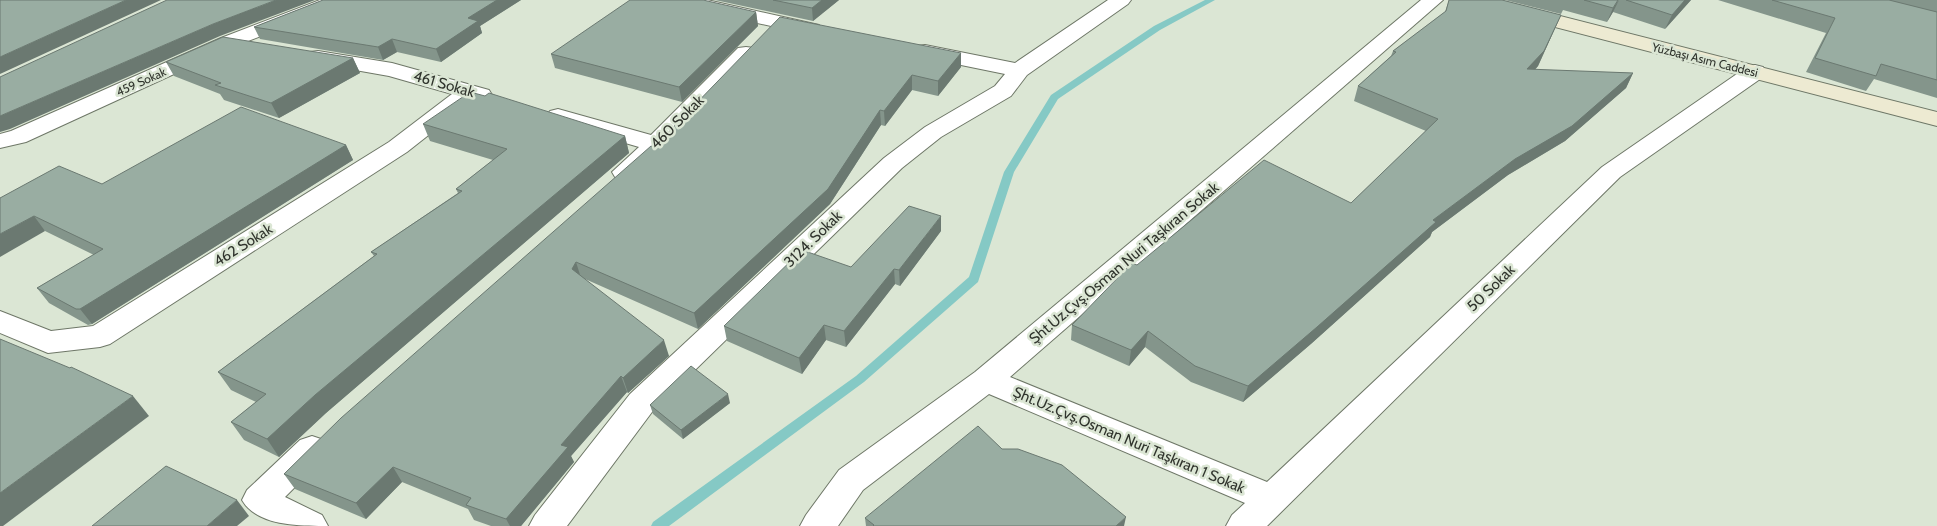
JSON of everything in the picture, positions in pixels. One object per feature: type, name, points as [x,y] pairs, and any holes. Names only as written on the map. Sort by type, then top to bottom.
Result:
[{"type":"street","name":"459 Sokak","points":[[0,141],[18,137],[228,42],[338,0]]},
{"type":"street","points":[[679,0],[834,33]]},
{"type":"street","name":"3124. Sokak","points":[[547,526],[641,403],[893,163],[933,132],[1003,90],[1019,70],[1121,0]]},
{"type":"street","name":"Şht.Uz.Çvş.Osman Nuri Taşkıran Sokak","points":[[818,526],[851,480],[986,380],[1433,0]]},
{"type":"street","name":"Yüzbaşı Asım Caddesi","points":[[1473,0],[1937,119]]},
{"type":"street","name":"460 Sokak","points":[[606,188],[656,144],[776,22]]},
{"type":"street","points":[[228,42],[267,49]]},
{"type":"street","points":[[902,47],[1019,70]]},
{"type":"street","name":"461 Sokak","points":[[296,54],[392,70],[497,99]]},
{"type":"street","name":"50 Sokak","points":[[1244,526],[1612,172],[1755,72]]},
{"type":"street","name":"462 Sokak","points":[[0,321],[48,342],[100,336],[398,147],[469,92]]},
{"type":"street","points":[[534,110],[656,144]]},
{"type":"street","name":"Şht.Uz.Çvş.Osman Nuri Taşkıran 1 Sokak","points":[[986,380],[1272,499]]},
{"type":"street","points":[[310,526],[259,500],[332,429]]},
{"type":"building","points":[[0,0],[126,0],[0,57]]},
{"type":"building","points":[[167,0],[276,0],[213,24],[0,116],[0,77]]},
{"type":"building","points":[[323,0],[497,0],[468,18],[478,21],[436,49],[392,39],[378,47],[254,27]]},
{"type":"building","points":[[630,0],[703,0],[756,12],[679,87],[551,54]]},
{"type":"building","points":[[773,0],[822,0],[812,8]]},
{"type":"building","points":[[1449,0],[1502,0],[1561,15],[1544,51],[1527,69],[1633,73],[1572,126],[1515,159],[1433,220],[1436,222],[1248,386],[1195,366],[1148,331],[1131,350],[1072,325],[1132,263],[1137,265],[1264,160],[1351,203],[1438,119],[1358,86],[1396,52],[1393,51],[1446,11]]},
{"type":"building","points":[[1584,0],[1618,0],[1613,8]]},
{"type":"building","points":[[1626,0],[1685,0],[1672,15]]},
{"type":"building","points":[[1772,0],[1889,0],[1937,12],[1937,80],[1881,64],[1876,76],[1815,58],[1835,18]]},
{"type":"building","points":[[780,17],[961,53],[938,81],[912,75],[884,111],[880,110],[828,189],[694,313],[576,262],[572,269],[664,340],[623,378],[621,376],[561,445],[568,447],[506,519],[466,505],[471,498],[393,467],[356,503],[284,474],[341,418],[651,146],[654,147]]},
{"type":"building","points":[[223,37],[353,58],[271,103],[215,85],[221,83],[166,62]]},
{"type":"building","points":[[470,92],[485,96],[489,93],[625,136],[315,395],[267,439],[231,422],[266,394],[218,372],[377,254],[371,252],[462,191],[456,189],[507,149],[423,124]]},
{"type":"building","points":[[241,107],[346,145],[80,309],[76,309],[37,288],[103,249],[34,216],[0,234],[0,198],[59,166],[102,184]]},
{"type":"building","points":[[909,206],[941,216],[899,270],[894,269],[844,331],[824,325],[799,358],[724,326],[802,250],[851,267]]},
{"type":"building","points":[[0,339],[71,367],[133,396],[0,493]]},
{"type":"building","points":[[691,366],[728,394],[681,430],[650,405]]},
{"type":"building","points":[[978,426],[1002,449],[1018,449],[1062,465],[1126,517],[1116,526],[873,526],[865,518]]},
{"type":"building","points":[[166,466],[237,500],[207,526],[92,526]]},
{"type":"waterway","points":[[658,526],[860,379],[974,279],[1009,172],[1054,97],[1157,28],[1211,0]]}]
